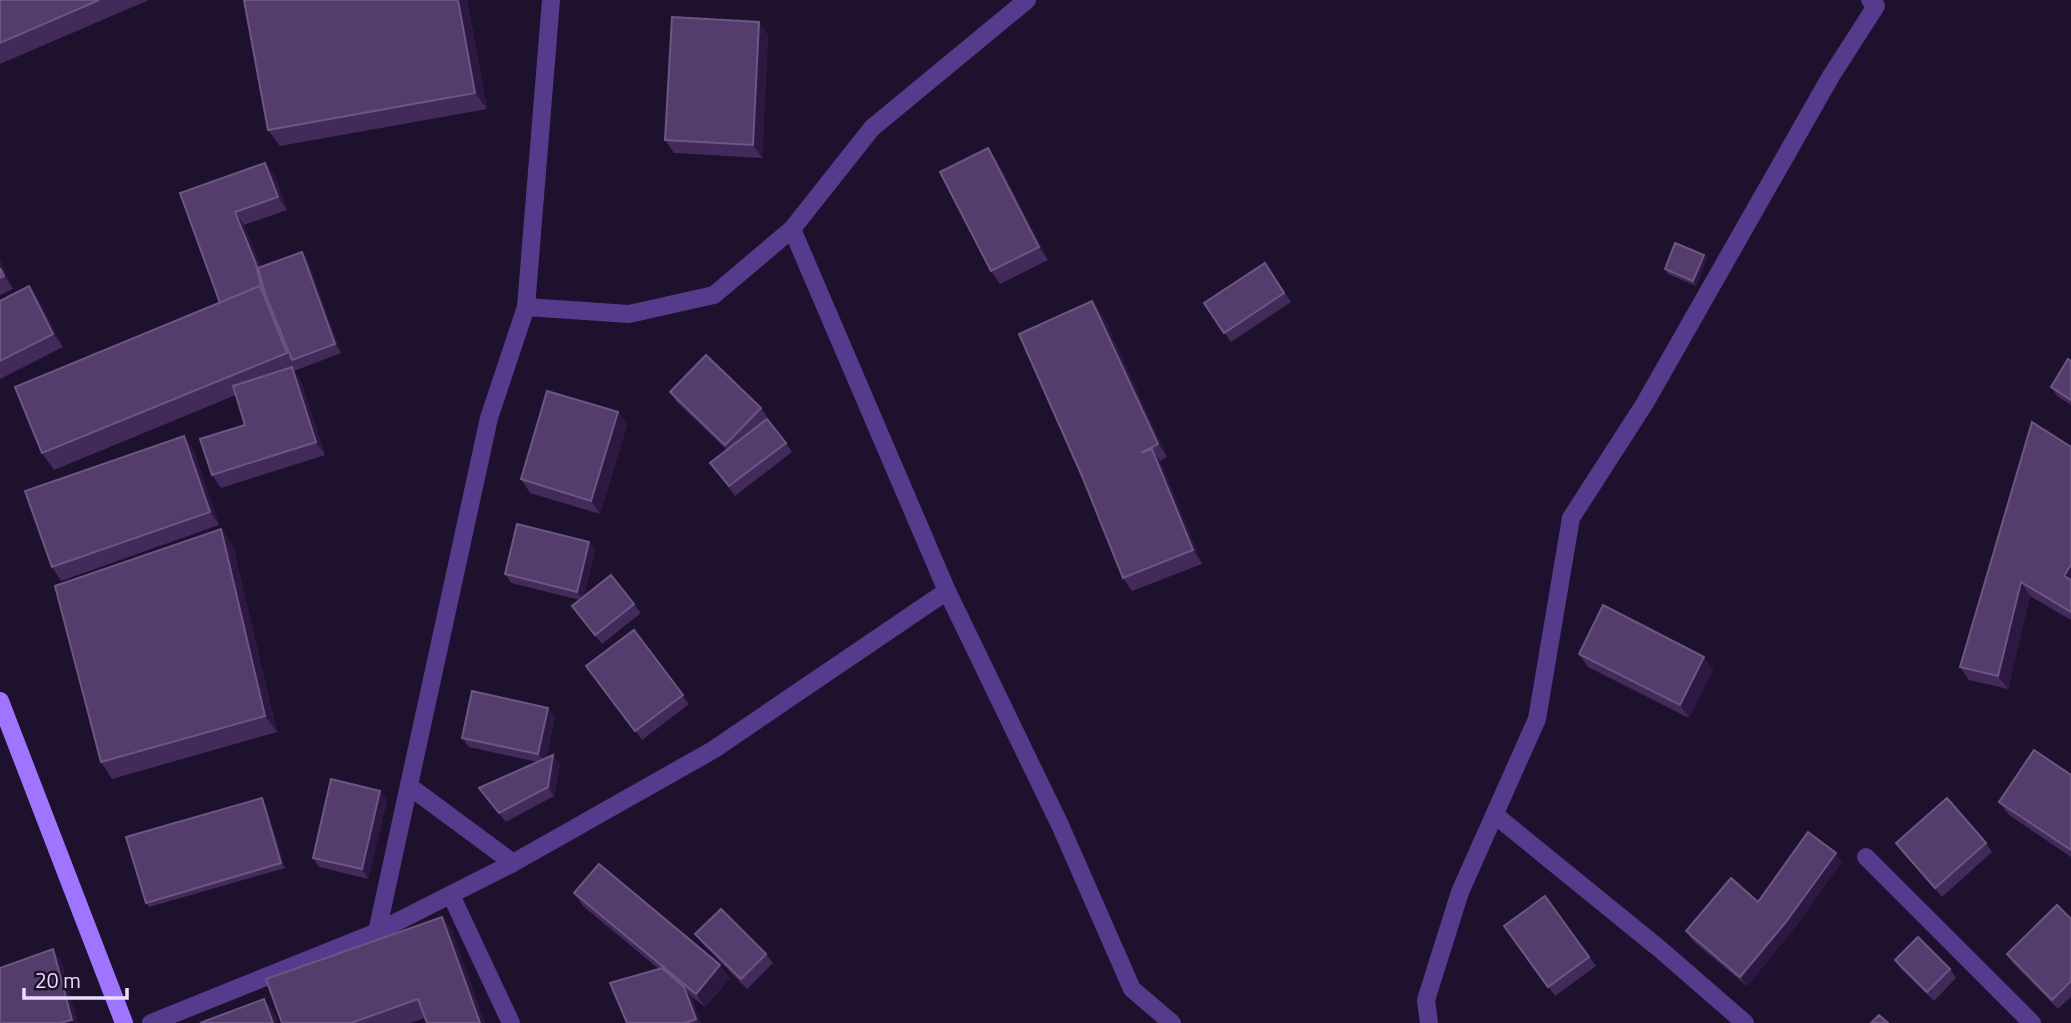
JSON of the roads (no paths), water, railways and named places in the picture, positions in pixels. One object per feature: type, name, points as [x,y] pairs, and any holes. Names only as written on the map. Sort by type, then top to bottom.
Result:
[{"type":"main road","points":[[0,701],[124,1023]]},
{"type":"street","points":[[377,932],[489,418],[526,307],[551,0]]},
{"type":"street","points":[[526,307],[629,314],[714,295],[792,229],[872,128],[1027,0]]},
{"type":"street","points":[[1429,1023],[1426,1000],[1460,892],[1537,719],[1571,518],[1645,403],[1831,76],[1876,6],[1870,0]]},
{"type":"street","points":[[792,229],[947,591],[1060,825],[1132,989],[1172,1023]]},
{"type":"street","points":[[151,1023],[377,932],[513,863],[713,750],[947,591]]},
{"type":"street","points":[[409,786],[513,863]]},
{"type":"street","points":[[1495,815],[1661,950],[1745,1023]]},
{"type":"street","points":[[1866,857],[2032,1023]]},
{"type":"street","points":[[451,895],[511,1023]]}]
